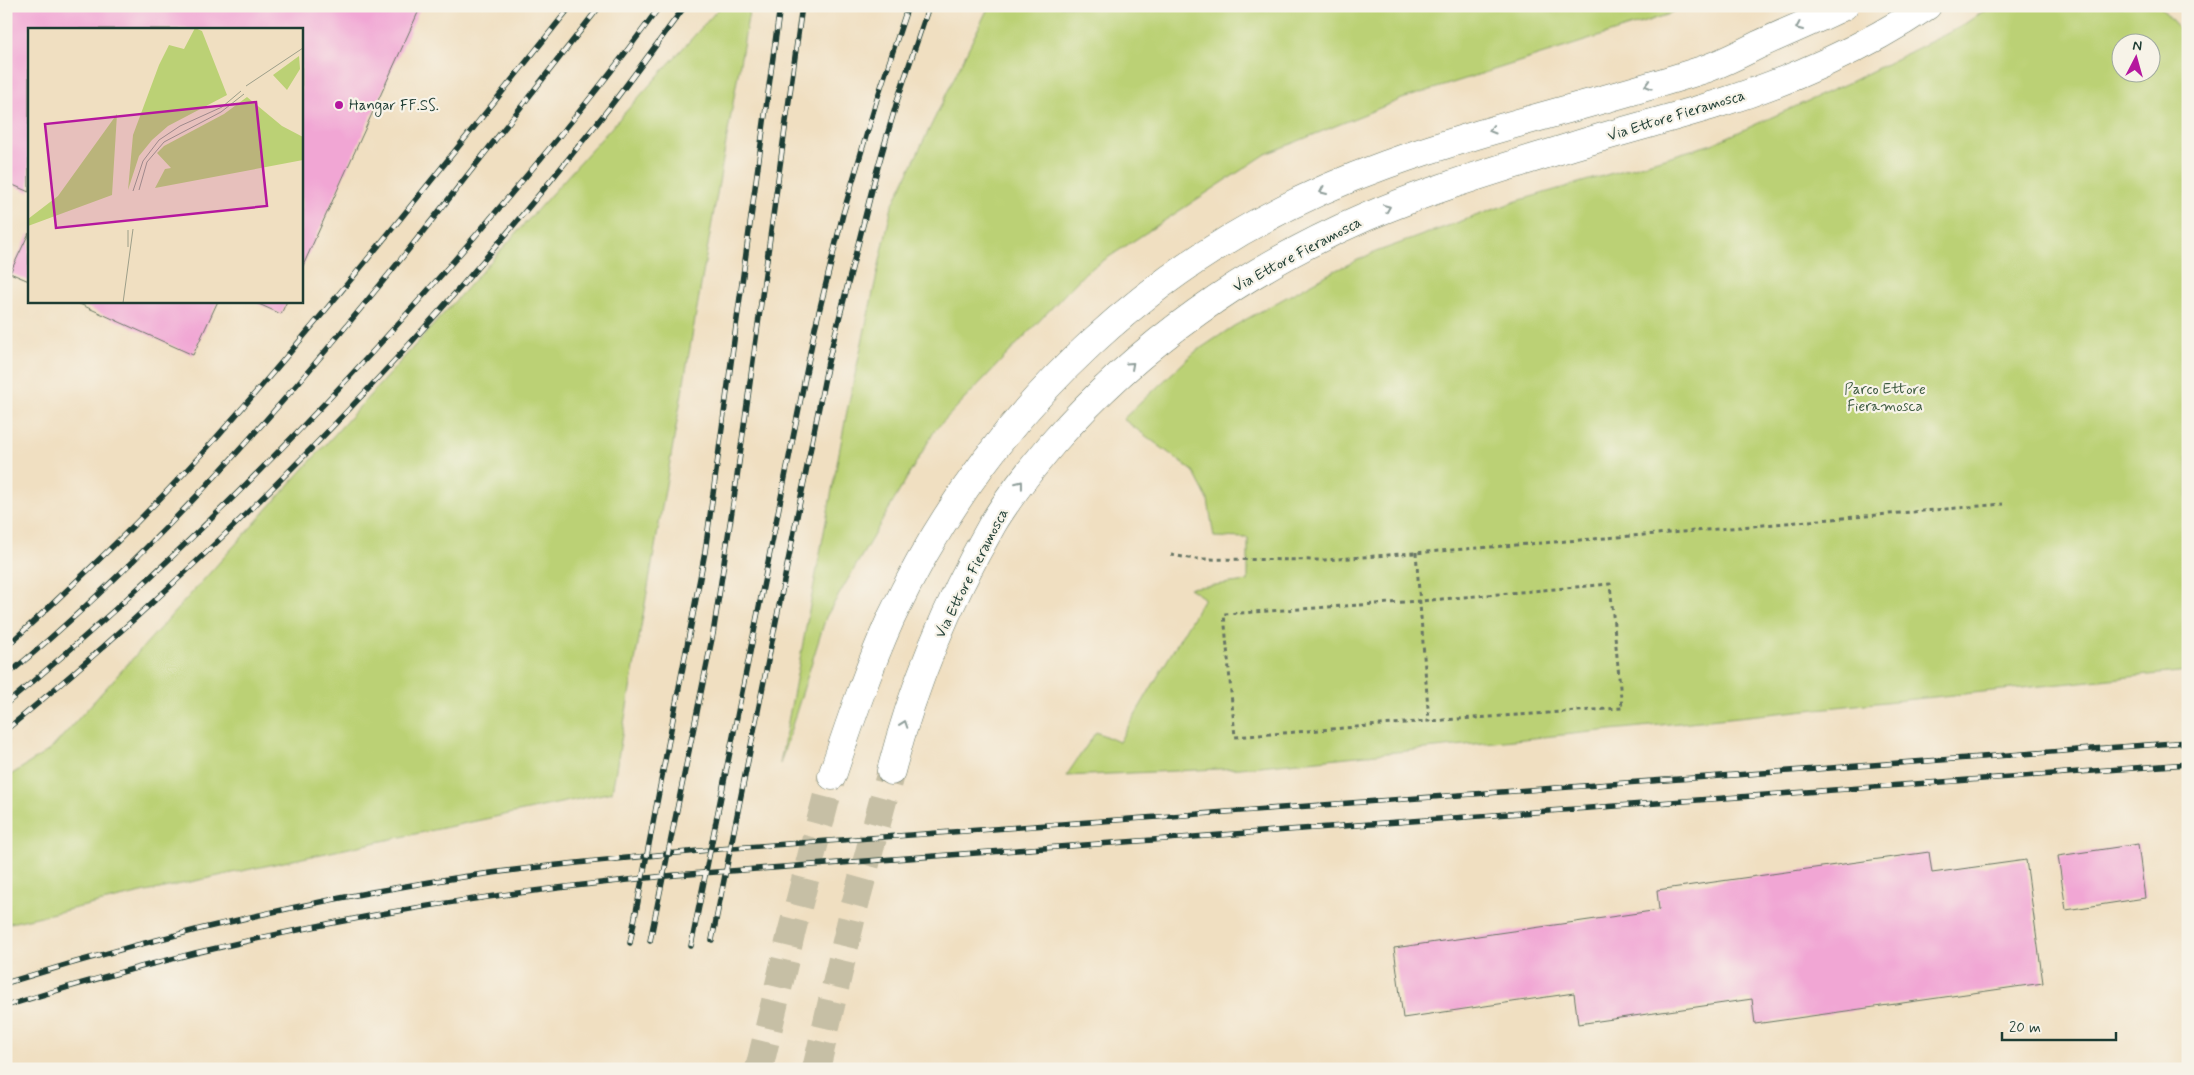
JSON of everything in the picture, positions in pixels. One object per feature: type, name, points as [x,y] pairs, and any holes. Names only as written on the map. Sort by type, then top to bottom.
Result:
[{"type":"street","points":[[832,776],[861,692],[892,618],[934,538],[968,483],[1023,412],[1068,364],[1160,286],[1231,239],[1278,212],[1382,166],[1508,126],[1706,69],[1844,6]]},
{"type":"street","name":"Via Ettore Fieramosca","points":[[891,771],[927,659],[992,525],[1041,458],[1072,422],[1102,391],[1149,349],[1201,309],[1276,262],[1364,217],[1429,192],[1590,141],[1719,104],[1772,86],[1826,62],[1909,18],[1927,6]]},
{"type":"path","points":[[1171,555],[1196,559],[1325,560],[1714,530],[2003,504]]},
{"type":"path","points":[[1416,552],[1429,721]]},
{"type":"path","points":[[1610,584],[1622,708],[1429,721],[1235,737],[1224,614],[1420,601],[1610,584]]},
{"type":"green space","points":[[721,6],[750,6],[612,792],[190,882],[6,924],[6,778],[51,749]]},
{"type":"green space","points":[[989,6],[1685,6],[1670,14],[1402,99],[1266,154],[1086,272],[935,430],[826,617],[780,764],[847,411],[892,206]]},
{"type":"green space","name":"Parco Ettore Fieramosca","points":[[1991,6],[2160,6],[2188,39],[2188,671],[1240,768],[1066,776],[1096,732],[1119,742],[1204,598],[1189,588],[1248,581],[1248,538],[1214,537],[1208,500],[1193,471],[1123,419],[1195,352],[1234,326],[1334,271],[1373,253],[1517,201],[1712,144],[1850,82],[1960,27]]},
{"type":"building","name":"Hangar FF.SS.","points":[[10,6],[421,6],[302,268],[302,28],[28,28],[28,192],[6,182],[6,15]]},
{"type":"building","points":[[28,235],[28,281],[10,273]]},
{"type":"building","points":[[75,302],[218,302],[193,355]]},
{"type":"building","points":[[254,302],[287,302],[281,314]]},
{"type":"building","points":[[2138,844],[2145,898],[2066,910],[2058,856]]},
{"type":"building","points":[[1929,852],[1932,873],[2026,860],[2043,983],[1755,1024],[1752,999],[1578,1024],[1574,993],[1403,1018],[1394,948],[1659,910],[1657,890]]},
{"type":"tunnel","points":[[816,1069],[853,912],[891,771]]},
{"type":"tunnel","points":[[759,1069],[791,934],[832,776]]},
{"type":"railway","points":[[6,647],[117,542],[197,460],[355,274],[571,6]]},
{"type":"railway","points":[[6,676],[90,602],[170,524],[246,442],[392,270],[600,6]]},
{"type":"railway","points":[[6,704],[66,653],[181,548],[346,380],[399,323],[532,170],[610,73],[660,6]]},
{"type":"railway","points":[[6,730],[166,590],[318,442],[462,285],[531,204],[609,108],[685,6]]},
{"type":"railway","points":[[630,943],[705,552],[780,6]]},
{"type":"railway","points":[[650,941],[713,634],[735,491],[802,6]]},
{"type":"railway","points":[[691,946],[815,328],[843,214],[877,99],[908,6]]},
{"type":"railway","points":[[712,940],[828,362],[877,170],[898,98],[929,6]]},
{"type":"railway","points":[[6,983],[159,939],[262,914],[366,893],[456,878],[568,864],[719,849],[2188,742]]},
{"type":"railway","points":[[6,1006],[106,976],[206,950],[308,928],[443,904],[609,882],[676,875],[2188,764]]},
{"type":"place","name":"Hangar FF.SS.","points":[[339,105]]}]
